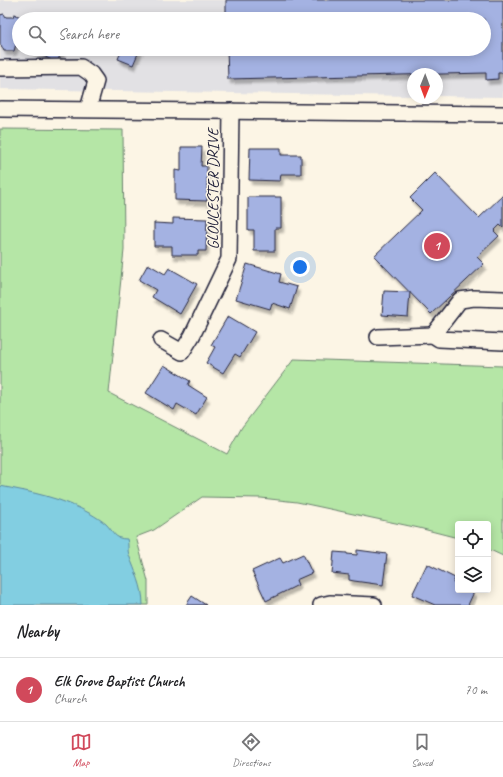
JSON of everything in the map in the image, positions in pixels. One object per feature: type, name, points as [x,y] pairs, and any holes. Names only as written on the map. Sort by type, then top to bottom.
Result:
[{"type":"street","points":[[0,68],[81,67],[91,74],[96,81],[88,110]]},
{"type":"street","name":"GLOUCESTER DRIVE","points":[[0,108],[503,114]]},
{"type":"street","name":"GLOUCESTER DRIVE","points":[[161,340],[182,352],[194,332],[229,259],[231,111]]},
{"type":"street","points":[[433,335],[460,300],[474,298],[503,299]]},
{"type":"street","points":[[378,337],[433,335],[439,339],[503,342]]},
{"type":"street","points":[[321,605],[330,603],[374,605]]},
{"type":"shaded area","points":[[0,0],[503,0],[503,97],[443,96],[443,68],[407,68],[407,96],[0,89]]},
{"type":"green space","points":[[0,129],[123,130],[124,250],[109,393],[227,454],[242,427],[294,359],[503,366],[503,556],[491,550],[491,521],[455,521],[455,537],[297,502],[261,498],[202,497],[154,530],[136,537],[148,581],[148,605],[0,605]]},
{"type":"water","points":[[0,486],[35,493],[80,508],[106,524],[119,538],[127,539],[128,553],[140,585],[143,605],[0,605]]},
{"type":"building","points":[[226,0],[503,0],[503,73],[498,73],[498,79],[486,80],[486,73],[443,74],[443,68],[407,68],[407,75],[228,79],[227,56],[491,56],[491,12],[226,12]]},
{"type":"building","points":[[4,14],[6,17],[12,17],[12,51],[4,51],[0,45],[0,15]]},
{"type":"building","points":[[43,56],[60,56],[57,62]]},
{"type":"building","points":[[119,56],[137,56],[133,65],[118,59]]},
{"type":"building","points":[[181,147],[202,147],[201,166],[207,166],[207,201],[175,200],[175,170],[181,171]]},
{"type":"building","points":[[250,148],[281,148],[281,155],[301,155],[301,174],[281,174],[280,181],[249,180]]},
{"type":"building","points":[[435,173],[479,218],[503,195],[503,228],[500,225],[494,231],[499,236],[477,257],[484,264],[431,314],[374,256],[422,210],[410,198]]},
{"type":"building","points":[[248,197],[281,197],[281,228],[275,228],[275,251],[254,251],[254,230],[248,230]]},
{"type":"building","points":[[173,218],[207,219],[206,251],[198,251],[198,255],[172,255],[172,246],[154,246],[154,223],[173,224]]},
{"type":"building","points":[[148,264],[165,274],[169,268],[197,284],[180,314],[152,297],[156,290],[139,280]]},
{"type":"building","points":[[247,264],[281,274],[279,282],[297,287],[290,309],[272,303],[270,309],[236,299]]},
{"type":"building","points":[[384,291],[410,292],[408,317],[382,315]]},
{"type":"building","points":[[228,316],[255,332],[240,357],[235,354],[223,373],[206,363],[215,347],[211,345]]},
{"type":"building","points":[[164,365],[190,381],[188,385],[207,397],[196,415],[177,404],[174,410],[146,393]]},
{"type":"building","points":[[357,550],[387,554],[383,585],[349,580],[349,575],[332,573],[334,552],[357,555]]},
{"type":"building","points":[[303,554],[312,573],[296,580],[298,585],[266,601],[252,571],[280,558],[283,563]]},
{"type":"building","points":[[427,564],[455,578],[453,583],[455,584],[455,593],[474,593],[468,605],[435,605],[412,595]]},
{"type":"building","points":[[192,596],[206,605],[186,605]]},
{"type":"place","name":"Elk Grove Baptist Church","points":[[437,246]]}]
